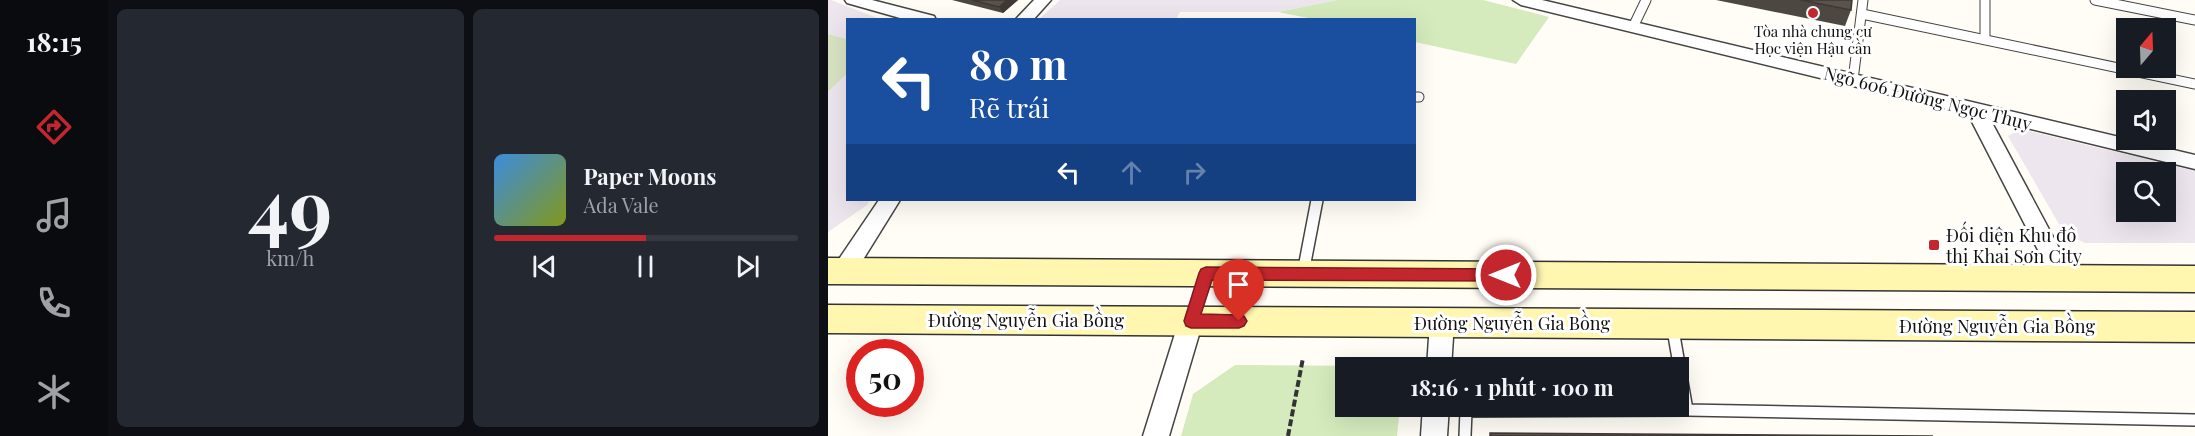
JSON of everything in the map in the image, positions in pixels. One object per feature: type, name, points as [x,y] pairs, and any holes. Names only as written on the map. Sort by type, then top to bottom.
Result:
[{"type":"main road","points":[[836,272],[2195,279]]},
{"type":"main road","points":[[1191,321],[1206,273]]},
{"type":"main road","points":[[1442,322],[1446,275]]},
{"type":"main road","name":"Đường Nguyễn Gia Bồng","points":[[828,319],[2195,327]]},
{"type":"street","points":[[853,0],[920,18]]},
{"type":"street","points":[[1025,18],[1043,0]]},
{"type":"street","name":"Ngõ 606 Đường Ngọc Thụy","points":[[1521,0],[2195,162]]},
{"type":"street","points":[[1975,110],[2064,278]]},
{"type":"street","points":[[836,272],[889,201]]},
{"type":"street","points":[[1156,436],[1191,321]]},
{"type":"street","points":[[1440,357],[1442,322]]},
{"type":"street","points":[[1434,436],[1435,417]]},
{"type":"lane","points":[[1633,27],[1646,0]]},
{"type":"lane","points":[[1853,80],[1863,0]]},
{"type":"lane","points":[[1985,0],[1985,39]]},
{"type":"lane","points":[[2096,0],[2195,20]]},
{"type":"lane","points":[[1862,14],[2195,84]]},
{"type":"lane","points":[[1303,274],[1317,201]]},
{"type":"lane","points":[[1672,324],[1678,357]]},
{"type":"lane","points":[[1689,410],[2195,420]]},
{"type":"lane","points":[[1465,436],[1466,417]]},
{"type":"path","points":[[1288,436],[1303,358]]},
{"type":"shaded area","points":[[828,0],[877,18],[846,18],[846,39],[828,34]]},
{"type":"shaded area","points":[[1060,0],[1337,0],[1278,12],[1180,12],[1177,18],[1040,18]]},
{"type":"shaded area","points":[[846,73],[846,201],[869,201],[828,232],[828,92]]},
{"type":"shaded area","points":[[2021,129],[2158,162],[2116,162],[2116,222],[2176,222],[2176,166],[2195,171],[2195,243],[2085,243],[2064,233],[2008,136]]},
{"type":"green space","points":[[1337,0],[1483,0],[1549,17],[1516,64],[1416,42],[1416,18],[1308,18],[1278,12]]},
{"type":"green space","points":[[828,34],[846,39],[846,74],[828,92]]},
{"type":"green space","points":[[1235,365],[1335,366],[1335,417],[1399,417],[1397,436],[1181,436],[1193,394]]},
{"type":"building","points":[[972,0],[1007,0],[999,7]]},
{"type":"building","points":[[1801,0],[1852,0],[1851,10]]},
{"type":"building","points":[[1490,433],[1933,436],[1490,436]]},
{"type":"place","name":"Tòa nhà chung cư Học viện Hậu cần","points":[[1813,13]]},
{"type":"place","name":"Đối diện Khu đô thị Khai Sơn City","points":[[1934,245]]},
{"type":"route","points":[[1239,321],[1191,321],[1206,273],[1506,275]]}]
